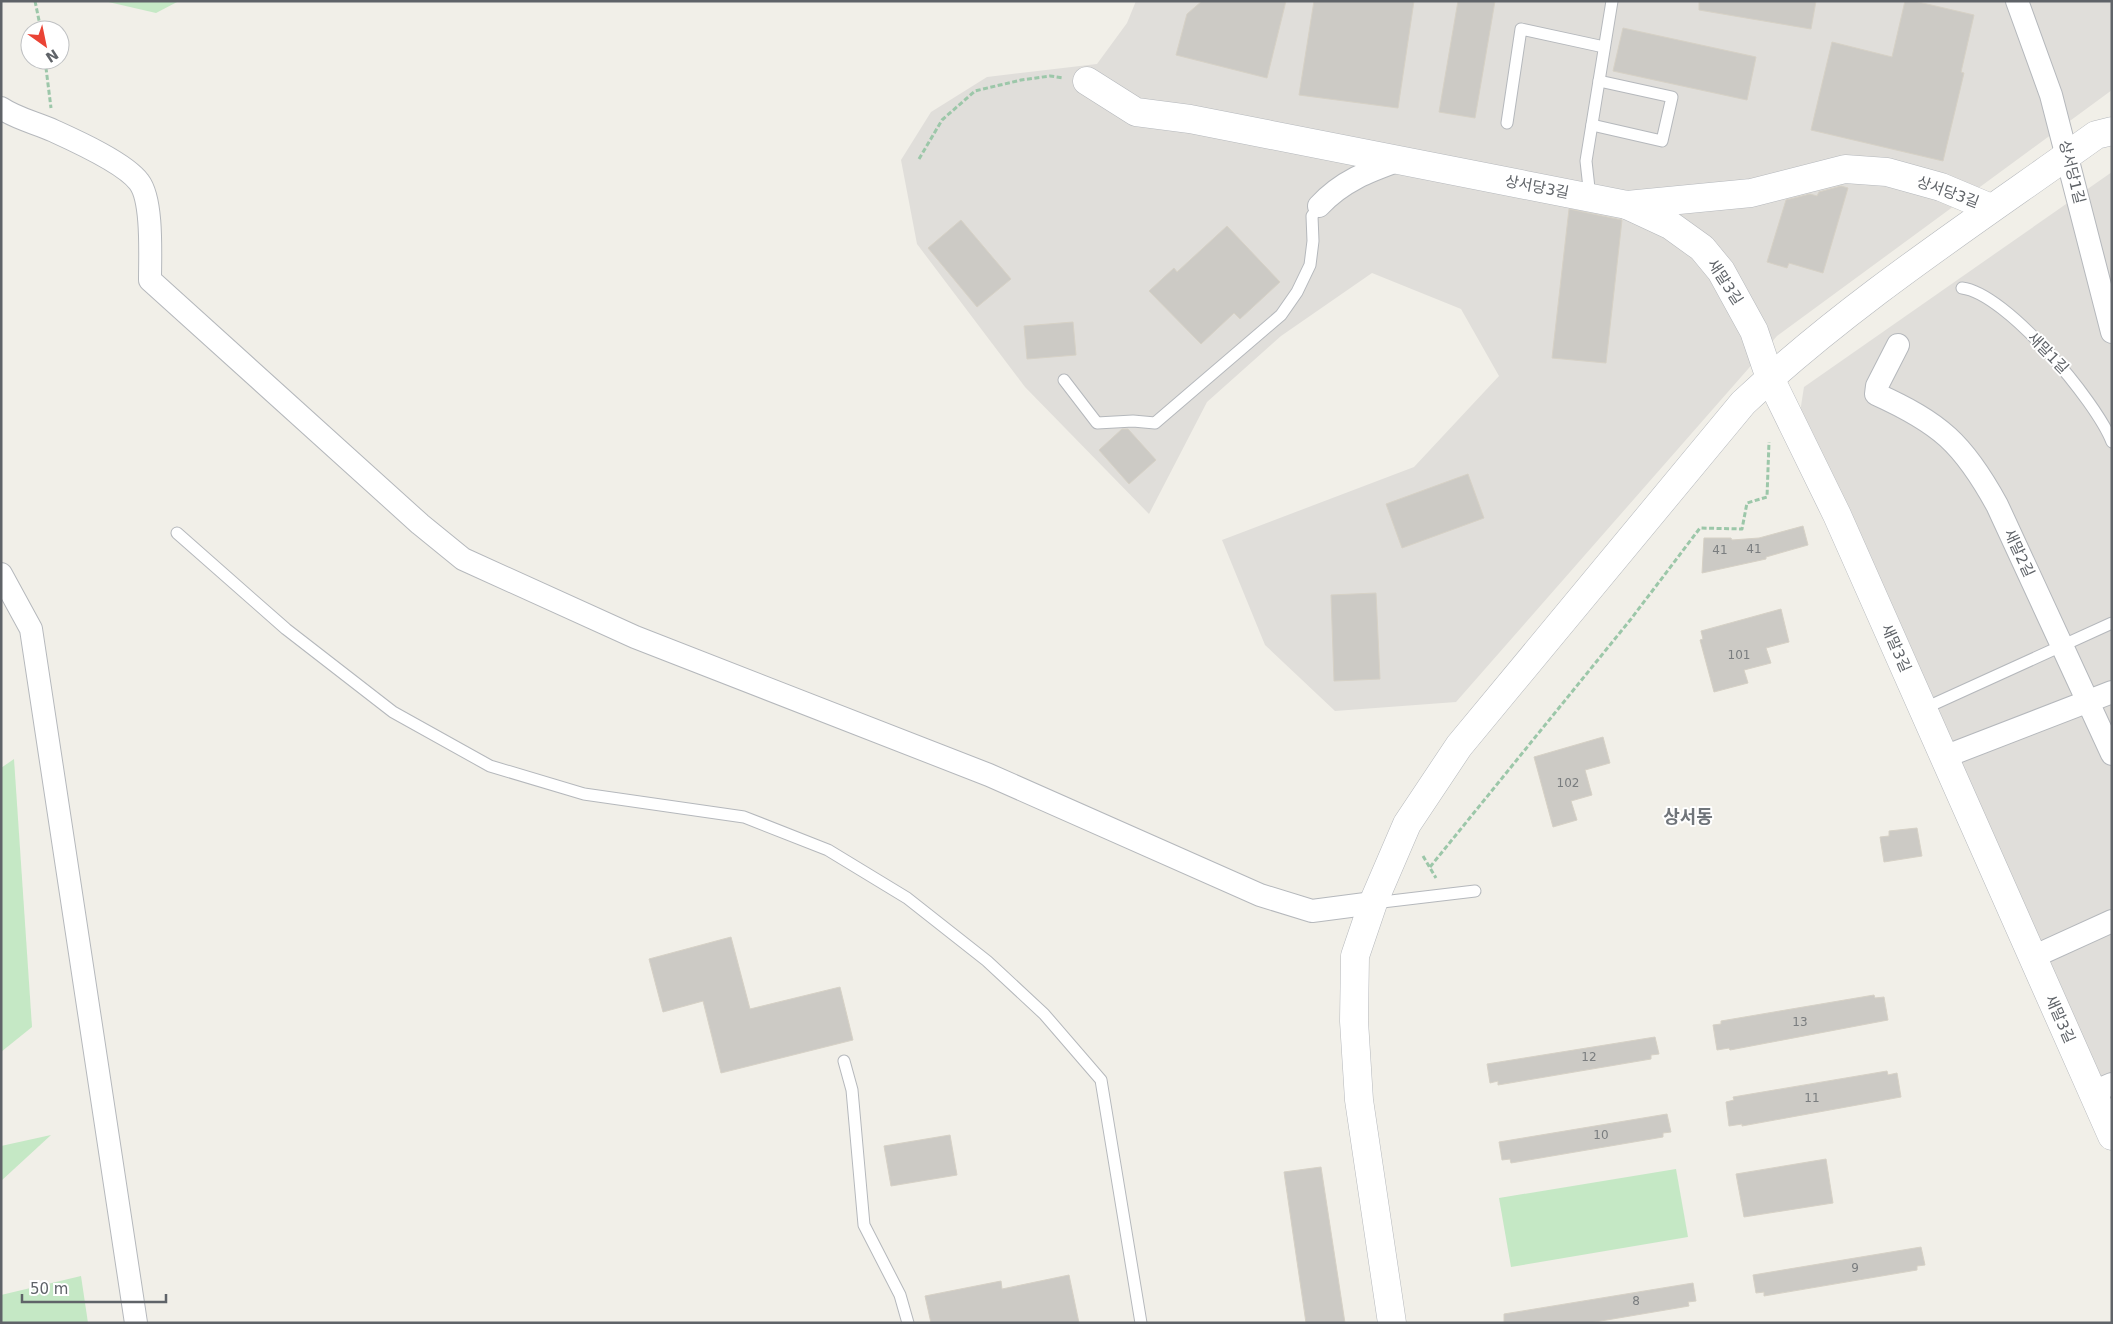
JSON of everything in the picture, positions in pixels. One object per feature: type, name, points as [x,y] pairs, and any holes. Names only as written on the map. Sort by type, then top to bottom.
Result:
[{"type":"street","name":"상서당1길","points":[[2020,8],[2051,95],[2068,155],[2112,332]]},
{"type":"street","name":"상서당3길","points":[[1087,81],[1136,112],[1190,119],[1627,205],[1751,193],[1845,169],[1887,172],[1941,187],[1992,208]]},
{"type":"street","points":[[1,108],[54,131],[124,167],[140,183],[150,221],[150,280],[420,524],[464,559],[635,636],[989,775],[1260,895],[1312,911],[1373,904]]},
{"type":"street","points":[[1392,1323],[1359,1100],[1354,1021],[1355,956],[1373,904],[1407,824],[1459,746],[1730,418],[1770,378],[1849,314],[1992,208],[2068,155],[2104,133],[2112,112]]},
{"type":"street","points":[[1319,206],[1332,192],[1356,176],[1400,160]]},
{"type":"street","name":"새말3길","points":[[1627,205],[1670,225],[1702,248],[1721,271],[1754,331],[1770,378],[1837,515],[2033,957],[2102,1088],[2112,1136]]},
{"type":"street","name":"새말2길","points":[[1898,345],[1877,386],[1876,394],[1928,420],[1956,443],[1980,474],[1997,505],[2112,754]]},
{"type":"street","points":[[1,574],[31,629],[136,1323]]},
{"type":"street","points":[[1944,757],[2112,692]]},
{"type":"street","points":[[2033,957],[2112,921]]},
{"type":"lane","points":[[1590,197],[1586,161],[1612,1]]},
{"type":"lane","points":[[1507,123],[1521,29],[1604,47]]},
{"type":"lane","points":[[1592,125],[1662,141],[1672,97],[1599,81]]},
{"type":"lane","points":[[1064,380],[1097,422],[1132,420],[1156,423],[1281,315],[1298,292],[1310,265],[1313,241],[1312,216],[1319,206]]},
{"type":"lane","name":"새말1길","points":[[1962,288],[1974,289],[2028,332],[2075,381],[2108,431],[2112,442]]},
{"type":"lane","points":[[177,533],[286,628],[393,712],[490,766],[584,794],[744,817],[828,850],[907,898],[987,961],[1044,1014],[1101,1080],[1141,1323]]},
{"type":"lane","points":[[1923,709],[2112,623]]},
{"type":"lane","points":[[1373,904],[1475,891]]},
{"type":"lane","points":[[844,1062],[852,1090],[864,1225],[900,1295],[908,1323]]},
{"type":"path","points":[[35,1],[39,20]]},
{"type":"path","points":[[46,70],[54,131]]},
{"type":"path","points":[[919,159],[942,120],[975,91],[1021,80],[1050,76],[1087,81]]},
{"type":"path","points":[[1430,868],[1631,619],[1700,528],[1742,529],[1747,504],[1767,498],[1768,442]]},
{"type":"path","points":[[1423,856],[1436,878]]},
{"type":"shaded area","points":[[1136,1],[2112,1],[2112,90],[1777,336],[1456,702],[1335,711],[1265,645],[1222,540],[1414,467],[1499,376],[1461,309],[1372,273],[1281,336],[1207,402],[1149,514],[1025,387],[917,244],[901,160],[931,112],[987,77],[1097,64],[1127,23]]},
{"type":"shaded area","points":[[2112,172],[2112,1120],[1798,425],[1804,387]]},
{"type":"green space","points":[[104,1],[179,1],[156,13]]},
{"type":"green space","points":[[14,759],[32,1027],[1,1052],[1,768]]},
{"type":"green space","points":[[51,1135],[1,1181],[1,1146]]},
{"type":"green space","points":[[1676,1169],[1688,1237],[1511,1267],[1499,1198]]},
{"type":"green space","points":[[81,1276],[88,1323],[1,1323],[1,1295]]},
{"type":"building","points":[[1202,1],[1286,1],[1267,78],[1176,55],[1187,14]]},
{"type":"building","points":[[1314,1],[1414,1],[1398,108],[1299,95]]},
{"type":"building","points":[[1458,1],[1495,1],[1475,118],[1439,112]]},
{"type":"building","points":[[1699,1],[1816,1],[1811,29],[1699,10]]},
{"type":"building","points":[[1905,1],[1914,1],[1974,15],[1961,72],[1964,73],[1943,161],[1811,130],[1832,42],[1892,57]]},
{"type":"building","points":[[1623,28],[1756,57],[1747,100],[1613,71]]},
{"type":"building","points":[[1841,186],[1848,188],[1823,273],[1789,263],[1787,268],[1767,262],[1786,200],[1810,194],[1817,196],[1819,192]]},
{"type":"building","points":[[1569,209],[1622,220],[1606,363],[1552,358]]},
{"type":"building","points":[[961,220],[1011,279],[977,307],[928,248]]},
{"type":"building","points":[[1227,226],[1280,282],[1240,319],[1234,313],[1201,344],[1149,291],[1174,268],[1177,272]]},
{"type":"building","points":[[1073,322],[1076,355],[1027,359],[1024,326]]},
{"type":"building","points":[[1122,429],[1128,429],[1156,460],[1129,484],[1099,450]]},
{"type":"building","points":[[1468,474],[1484,518],[1402,548],[1386,504]]},
{"type":"building","points":[[1803,526],[1808,545],[1766,557],[1766,559],[1702,573],[1704,538],[1731,538],[1732,540],[1759,538]]},
{"type":"building","points":[[1376,593],[1380,679],[1334,681],[1331,595]]},
{"type":"building","points":[[1781,609],[1789,642],[1766,648],[1771,663],[1744,670],[1748,683],[1714,692],[1700,640],[1703,639],[1701,631]]},
{"type":"building","points":[[1603,737],[1610,763],[1585,770],[1592,795],[1571,801],[1577,820],[1553,827],[1534,757]]},
{"type":"building","points":[[1917,828],[1922,856],[1884,862],[1880,837],[1889,836],[1889,831]]},
{"type":"building","points":[[731,937],[750,1009],[840,987],[853,1040],[721,1073],[703,1001],[663,1012],[649,959]]},
{"type":"building","points":[[1874,995],[1875,998],[1884,997],[1888,1020],[1730,1050],[1729,1048],[1717,1050],[1713,1025],[1721,1024],[1721,1021]]},
{"type":"building","points":[[1655,1037],[1659,1054],[1651,1055],[1651,1059],[1498,1085],[1498,1081],[1490,1083],[1487,1064]]},
{"type":"building","points":[[1887,1071],[1888,1075],[1897,1073],[1901,1097],[1742,1126],[1742,1124],[1729,1126],[1726,1102],[1734,1100],[1733,1097]]},
{"type":"building","points":[[1667,1114],[1671,1132],[1663,1133],[1663,1137],[1511,1163],[1510,1159],[1502,1160],[1499,1142]]},
{"type":"building","points":[[950,1135],[957,1175],[891,1186],[884,1146]]},
{"type":"building","points":[[1826,1159],[1833,1203],[1744,1217],[1736,1174]]},
{"type":"building","points":[[1321,1167],[1345,1323],[1306,1323],[1284,1172]]},
{"type":"building","points":[[1921,1247],[1925,1265],[1917,1266],[1917,1270],[1764,1296],[1764,1292],[1756,1293],[1753,1275]]},
{"type":"building","points":[[1069,1275],[1079,1323],[931,1323],[925,1296],[1001,1281],[1002,1289]]},
{"type":"building","points":[[1693,1283],[1696,1301],[1688,1302],[1689,1306],[1589,1323],[1504,1323],[1504,1314]]},
{"type":"district","name":"상서동","points":[[1688,817]]}]
